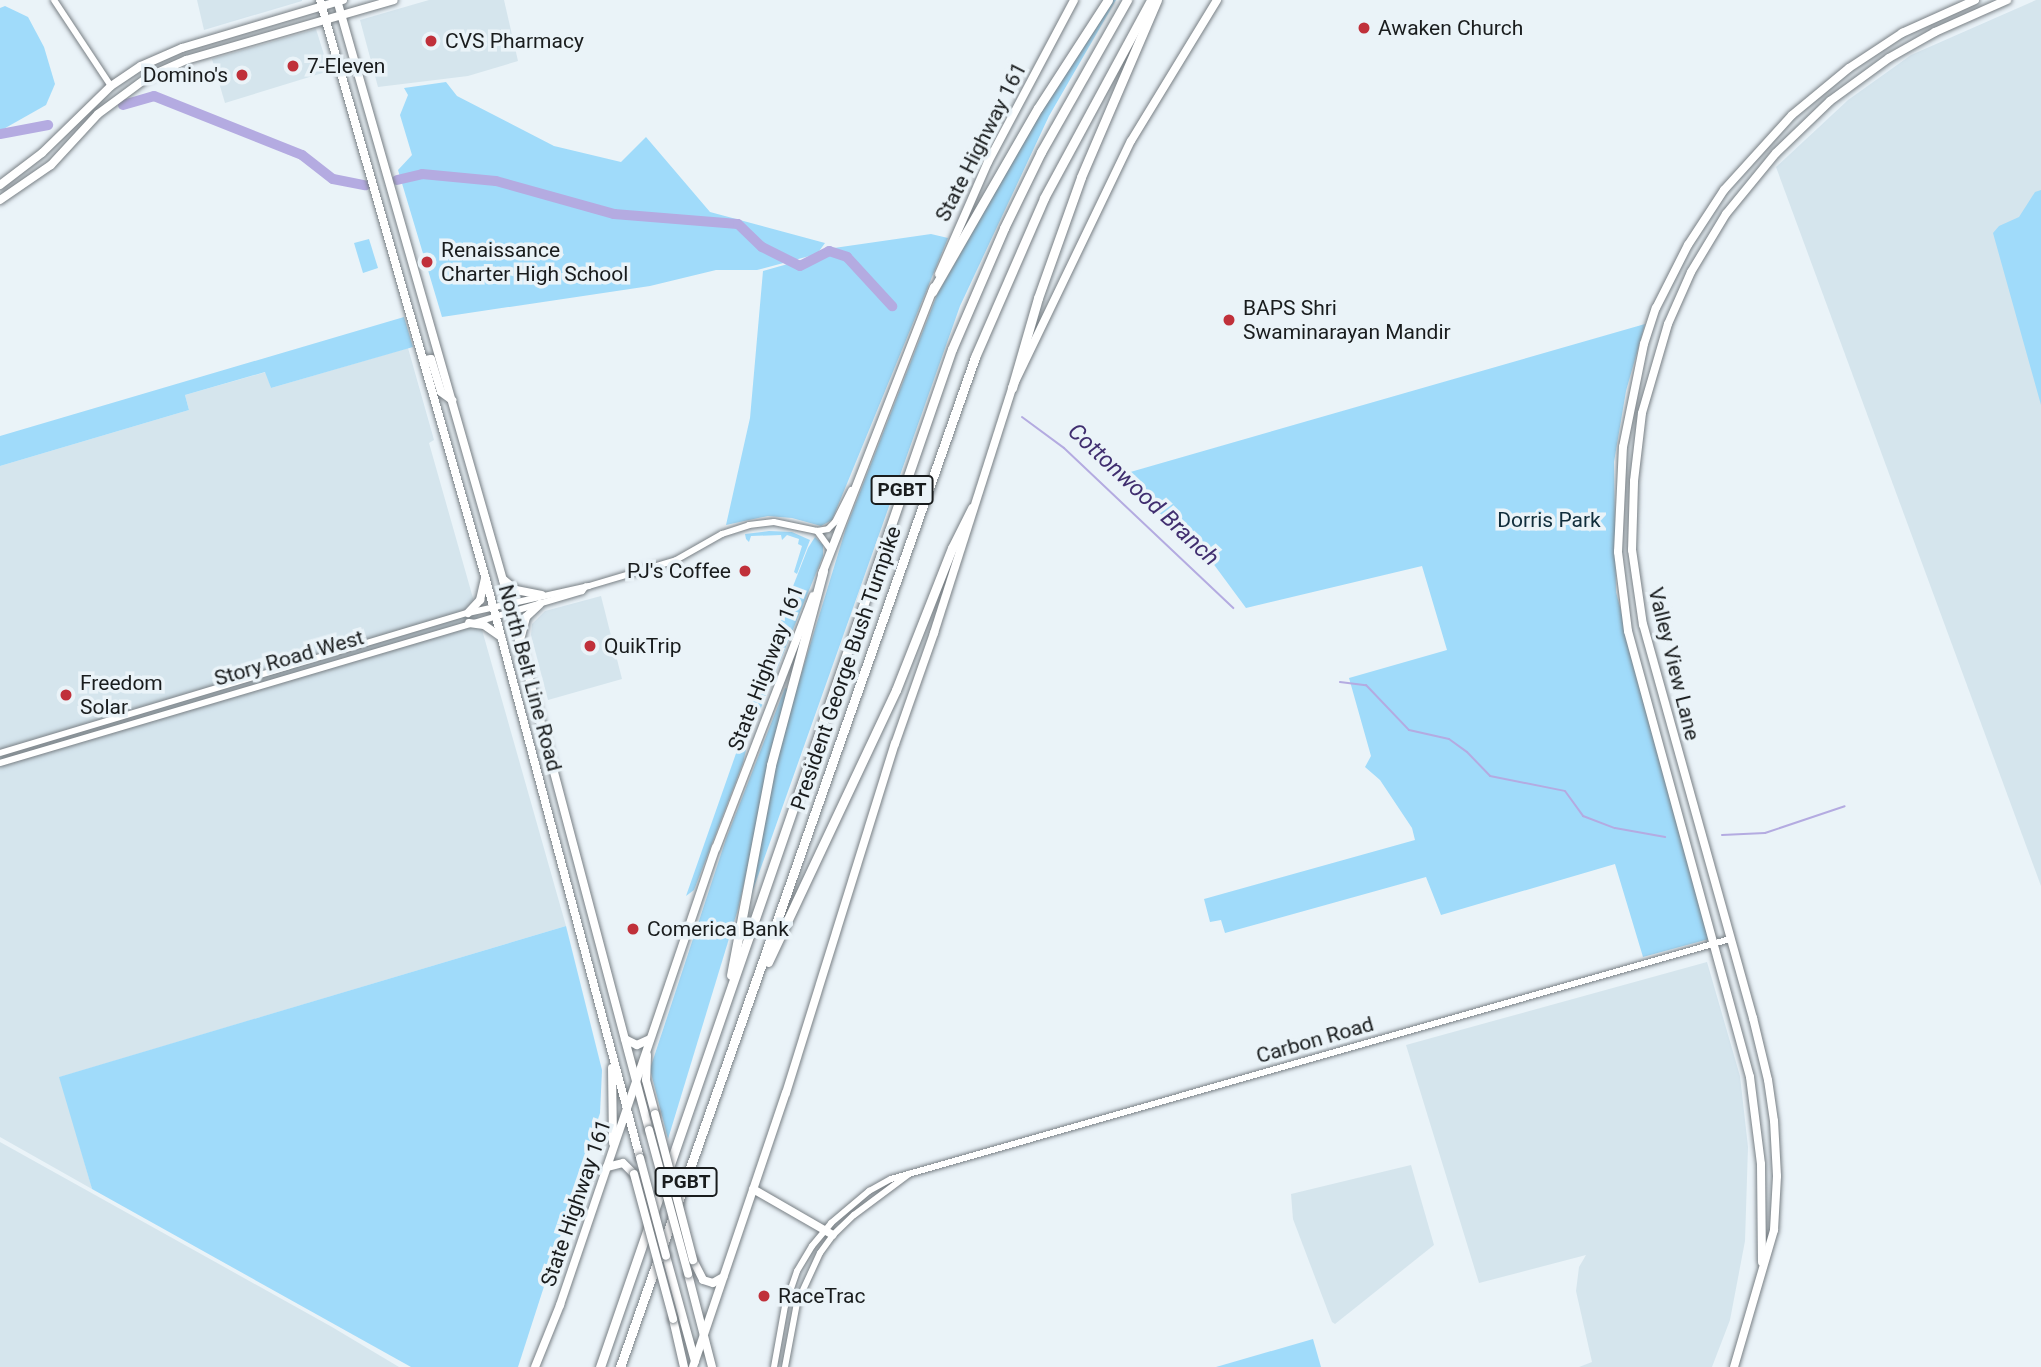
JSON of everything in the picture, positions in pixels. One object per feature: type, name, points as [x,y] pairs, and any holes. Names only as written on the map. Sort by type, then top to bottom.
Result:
[{"type":"highway","points":[[932,292],[1038,108],[1108,0]]},
{"type":"highway","name":"President George Bush Turnpike","points":[[600,1367],[952,349],[1032,171],[1126,0]]},
{"type":"highway","name":"President George Bush Turnpike","points":[[620,1367],[975,357],[1045,198],[1151,0]]},
{"type":"highway","points":[[1012,388],[1038,298],[1081,177],[1157,0]]},
{"type":"highway","points":[[751,998],[896,690],[971,508]]},
{"type":"highway","points":[[726,1001],[771,765],[823,571]]},
{"type":"main road","points":[[0,200],[51,165],[98,114],[131,87],[166,68],[394,0]]},
{"type":"main road","name":"State Highway 161","points":[[535,1367],[607,1167],[716,848],[855,482],[988,162],[1074,0]]},
{"type":"main road","points":[[695,1365],[826,969],[971,508],[1012,388],[1131,141],[1217,0]]},
{"type":"main road","name":"Valley View Lane","points":[[1762,1276],[1758,1122],[1742,1043],[1630,642],[1621,590],[1618,521],[1623,447],[1644,344],[1656,308],[1688,245],[1724,190],[1792,115],[1849,68],[1902,33],[1975,0]]},
{"type":"main road","name":"Valley View Lane","points":[[1734,1367],[1774,1230],[1774,1121],[1763,1058],[1652,662],[1636,584],[1632,550],[1633,481],[1642,413],[1659,350],[1686,280],[1716,229],[1757,174],[1795,134],[1855,81],[1935,32],[2007,0]]},
{"type":"main road","points":[[0,185],[42,153],[111,86],[161,56],[321,3],[339,1]]},
{"type":"main road","name":"North Belt Line Road","points":[[339,1],[510,607],[712,1367]]},
{"type":"main road","name":"North Belt Line Road","points":[[321,3],[495,611],[695,1365]]},
{"type":"main road","points":[[216,38],[220,50]]},
{"type":"main road","points":[[52,143],[61,153]]},
{"type":"main road","points":[[42,153],[51,165]]},
{"type":"main road","points":[[368,163],[383,159]]},
{"type":"main road","points":[[425,360],[431,359],[441,392],[452,400]]},
{"type":"main road","points":[[468,613],[480,600],[485,576]]},
{"type":"main road","points":[[502,578],[516,590],[541,599],[522,626],[521,650]]},
{"type":"main road","points":[[470,623],[488,626],[502,638]]},
{"type":"main road","points":[[579,928],[594,923]]},
{"type":"main road","points":[[625,1039],[637,1045],[649,1042],[646,1080],[693,1259],[703,1280],[713,1283],[724,1277]]},
{"type":"main road","points":[[610,1048],[614,1103],[611,1155]]},
{"type":"main road","points":[[607,1167],[623,1163],[634,1174],[684,1367]]},
{"type":"main road","points":[[753,1189],[829,1232]]},
{"type":"street","points":[[54,0],[111,86]]},
{"type":"street","points":[[830,550],[817,531],[828,529],[835,522],[855,482]]},
{"type":"street","name":"Story Road West","points":[[0,753],[468,613],[495,611],[676,560],[722,534],[749,525],[783,523],[817,531]]},
{"type":"street","name":"Story Road West","points":[[0,763],[470,623],[495,611]]},
{"type":"street","name":"Carbon Road","points":[[774,1367],[779,1332],[797,1271],[829,1232],[876,1187],[909,1174],[1730,939]]},
{"type":"street","name":"Carbon Road","points":[[785,1367],[789,1333],[806,1278],[829,1232]]},
{"type":"street","points":[[779,1332],[789,1333]]},
{"type":"shaded area","points":[[197,0],[302,0],[302,1],[204,30]]},
{"type":"shaded area","points":[[429,0],[504,0],[518,61],[468,76],[378,87],[360,20]]},
{"type":"shaded area","points":[[2041,0],[2041,886],[1776,167],[1848,100],[1911,55]]},
{"type":"shaded area","points":[[316,29],[329,71],[225,103],[212,59]]},
{"type":"shaded area","points":[[408,348],[434,440],[429,443],[566,926],[60,1077],[92,1189],[0,1137],[0,466],[189,410],[185,395],[266,372],[271,388]]},
{"type":"shaded area","points":[[601,596],[622,679],[548,700],[531,635],[532,624],[545,611]]},
{"type":"shaded area","points":[[1707,962],[1740,1076],[1748,1147],[1745,1241],[1730,1320],[1712,1367],[1579,1367],[1592,1362],[1576,1291],[1579,1267],[1586,1255],[1479,1283],[1406,1045]]},
{"type":"shaded area","points":[[0,1142],[332,1327],[399,1367],[0,1367]]},
{"type":"shaded area","points":[[1411,1165],[1434,1245],[1335,1324],[1293,1219],[1291,1194]]},
{"type":"green space","points":[[1112,0],[1116,0],[1049,116],[960,306],[747,907],[781,740],[846,528],[937,295],[1037,118]]},
{"type":"green space","points":[[5,6],[28,17],[44,47],[55,84],[46,105],[0,131],[0,8]]},
{"type":"green space","points":[[446,82],[457,96],[554,146],[621,162],[646,137],[710,212],[825,243],[817,254],[757,270],[716,270],[650,286],[442,317],[398,170],[412,155],[400,115],[408,95],[404,88]]},
{"type":"green space","points":[[2041,190],[2041,405],[1993,233],[1999,226],[2019,217],[2035,192]]},
{"type":"green space","points":[[931,234],[948,238],[832,520],[821,526],[792,518],[768,516],[726,525],[750,418],[763,271],[816,256],[827,249]]},
{"type":"green space","points":[[369,239],[378,268],[363,273],[354,243]]},
{"type":"green space","points":[[404,317],[413,347],[271,388],[265,372],[185,395],[189,410],[0,466],[0,436]]},
{"type":"green space","name":"Dorris Park","points":[[1645,324],[1626,391],[1614,462],[1616,592],[1709,939],[1643,957],[1615,864],[1441,915],[1426,877],[1225,933],[1221,920],[1210,922],[1204,899],[1415,840],[1412,828],[1380,780],[1365,767],[1371,756],[1349,678],[1447,650],[1422,566],[1246,608],[1198,543],[1113,477]]},
{"type":"green space","points":[[792,532],[810,540],[797,574],[794,572],[802,546],[798,544],[799,539],[787,535],[782,540],[781,535],[751,536],[749,542],[746,539],[745,534]]},
{"type":"green space","points":[[815,537],[823,545],[823,556],[754,725],[743,733],[788,599]]},
{"type":"green space","points":[[785,688],[789,689],[738,909],[668,1139],[650,1069],[726,839]]},
{"type":"green space","points":[[740,742],[746,750],[743,763],[694,890],[686,896]]},
{"type":"green space","points":[[566,926],[602,1070],[600,1113],[518,1367],[411,1367],[92,1189],[59,1077]]},
{"type":"green space","points":[[1313,1339],[1321,1367],[1216,1367]]},
{"type":"waterway","name":"Cottonwood Branch","points":[[123,105],[154,96],[302,155],[333,179],[365,185]]},
{"type":"waterway","name":"Cottonwood Branch","points":[[0,134],[48,125]]},
{"type":"waterway","name":"Cottonwood Branch","points":[[397,180],[422,174],[496,181],[614,214],[738,224],[762,247],[800,266],[829,251],[847,257],[892,306]]},
{"type":"waterway","name":"Cottonwood Branch","points":[[1022,417],[1064,448],[1233,608]]},
{"type":"waterway","name":"Cottonwood Branch","points":[[1340,682],[1366,685],[1409,730],[1449,739],[1467,752],[1490,776],[1565,791],[1583,816],[1615,828],[1665,837]]},
{"type":"waterway","name":"Cottonwood Branch","points":[[1722,835],[1765,833],[1845,806]]},
{"type":"place","name":"Awaken Church","points":[[1364,28]]},
{"type":"place","name":"CVS Pharmacy","points":[[431,41]]},
{"type":"place","name":"7-Eleven","points":[[293,66]]},
{"type":"place","name":"Domino's","points":[[242,75]]},
{"type":"place","name":"Renaissance Charter High School","points":[[427,262]]},
{"type":"place","name":"BAPS Shri Swaminarayan Mandir","points":[[1229,320]]},
{"type":"place","name":"PJ's Coffee","points":[[745,571]]},
{"type":"place","name":"QuikTrip","points":[[590,646]]},
{"type":"place","name":"Freedom Solar","points":[[66,695]]},
{"type":"place","name":"Comerica Bank","points":[[633,929]]},
{"type":"place","name":"RaceTrac","points":[[764,1296]]}]
